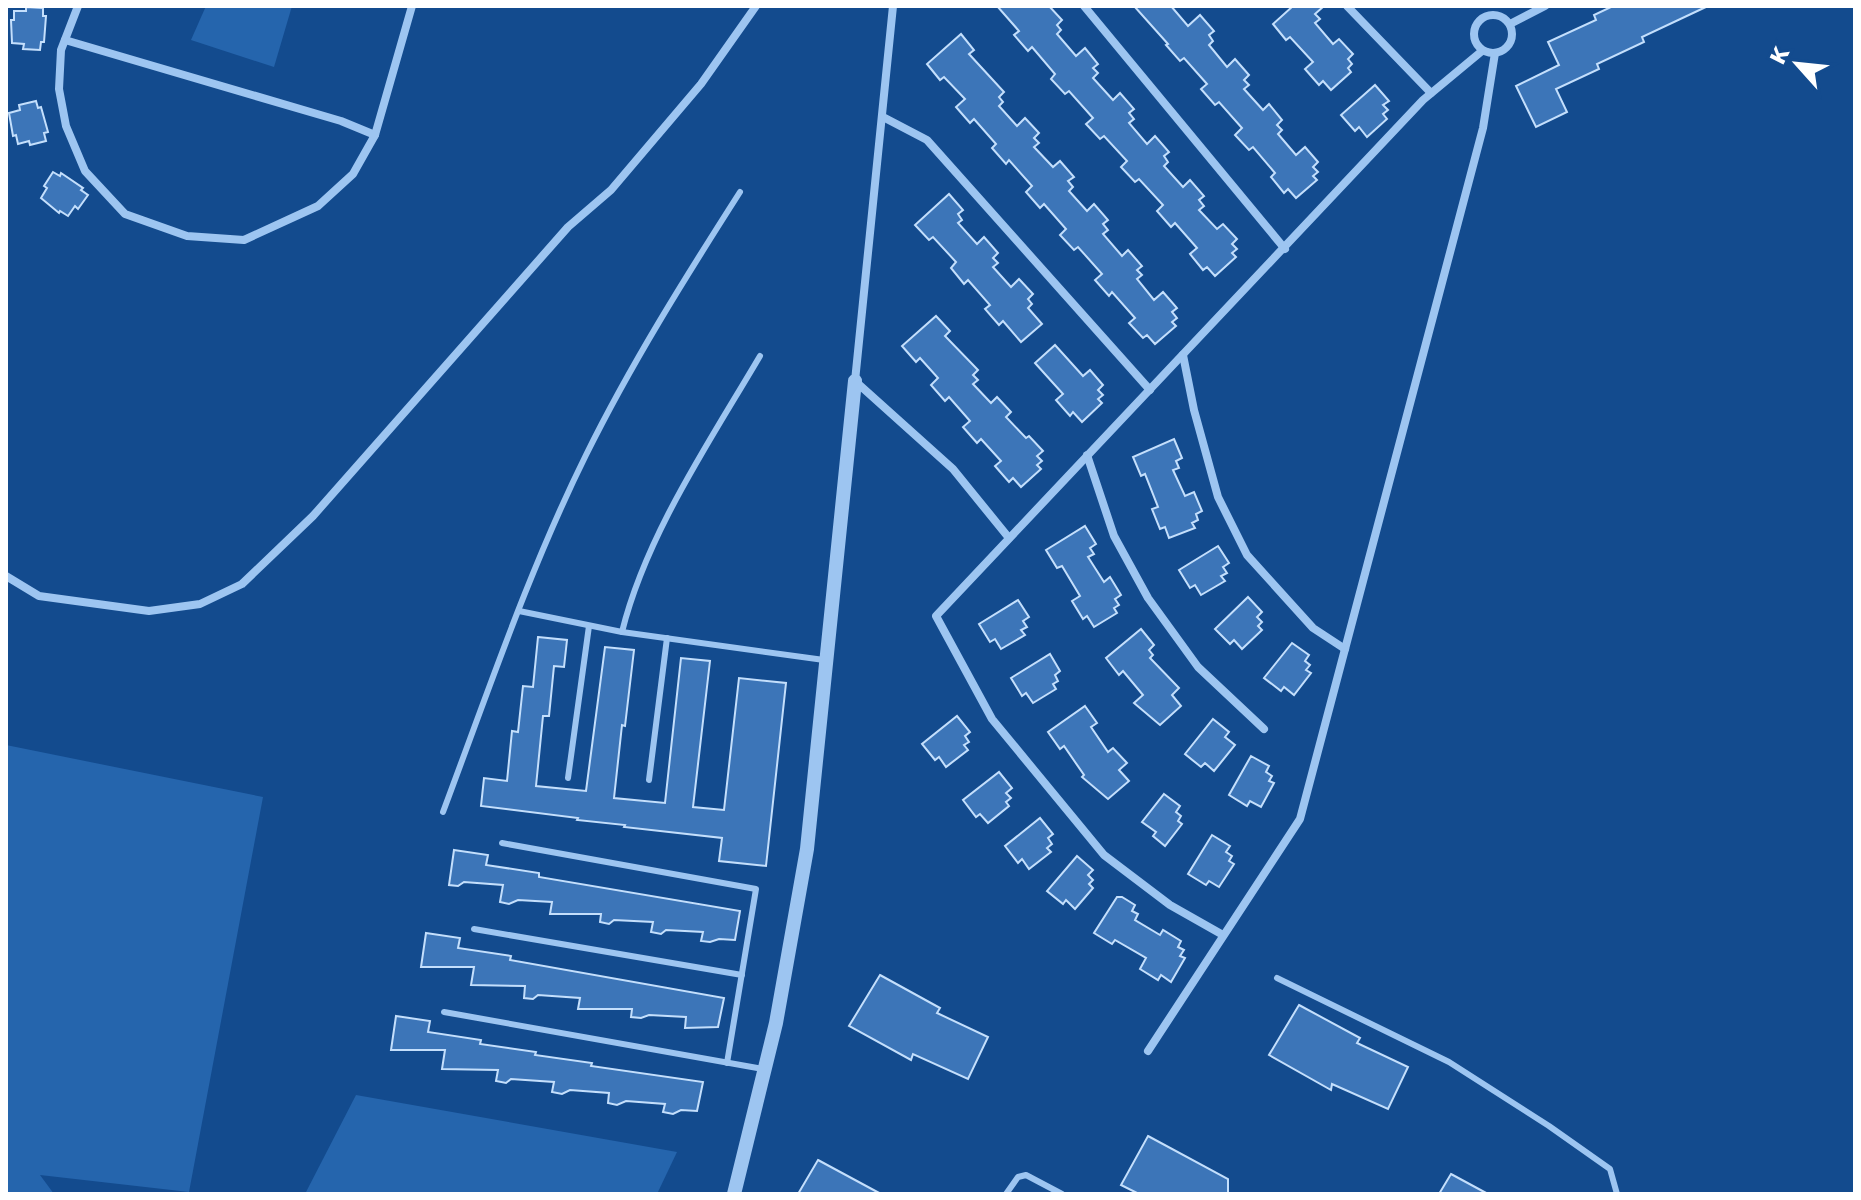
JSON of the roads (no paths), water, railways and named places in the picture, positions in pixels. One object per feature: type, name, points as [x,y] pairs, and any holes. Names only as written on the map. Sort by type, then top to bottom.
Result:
[{"type":"street","points":[[78,6],[61,50],[59,89],[66,126],[85,171],[125,214],[187,236],[244,240],[318,206],[353,174],[375,135],[412,6]]},
{"type":"street","points":[[6,576],[39,596],[149,611],[200,604],[242,584],[313,516],[568,227],[611,190],[701,84],[756,6]]},
{"type":"street","points":[[734,1194],[776,1023],[807,849],[893,6]]},
{"type":"street","points":[[1084,6],[1285,249]]},
{"type":"street","points":[[1347,6],[1431,93]]},
{"type":"street","points":[[1510,24],[1545,6]]},
{"type":"street","points":[[1490,10],[1510,24],[1510,43],[1501,52],[1482,51],[1474,41],[1474,28],[1490,10]]},
{"type":"street","points":[[65,40],[341,121],[375,135]]},
{"type":"street","points":[[1223,935],[1170,905],[1104,855],[992,719],[936,616],[1431,93],[1482,51]]},
{"type":"street","points":[[1148,1051],[1300,819],[1483,128],[1495,53]]},
{"type":"street","points":[[883,117],[927,140],[1150,390]]},
{"type":"street","points":[[1183,355],[1194,410],[1218,497],[1247,555],[1313,628],[1345,649]]},
{"type":"street","points":[[855,381],[953,469],[1009,538]]},
{"type":"street","points":[[1087,455],[1114,536],[1148,598],[1198,667],[1264,729]]},
{"type":"lane","points":[[443,812],[536,565],[586,456],[658,321],[740,192]]},
{"type":"lane","points":[[622,632],[641,575],[672,509],[760,356]]},
{"type":"lane","points":[[519,611],[622,632],[827,660]]},
{"type":"lane","points":[[568,778],[589,626]]},
{"type":"lane","points":[[649,780],[667,638]]},
{"type":"lane","points":[[502,843],[756,889],[727,1063]]},
{"type":"lane","points":[[474,929],[742,975]]},
{"type":"lane","points":[[1277,978],[1449,1062],[1610,1169],[1617,1194]]},
{"type":"lane","points":[[444,1012],[765,1070]]},
{"type":"lane","points":[[1006,1194],[1018,1177],[1026,1175],[1062,1194]]}]
